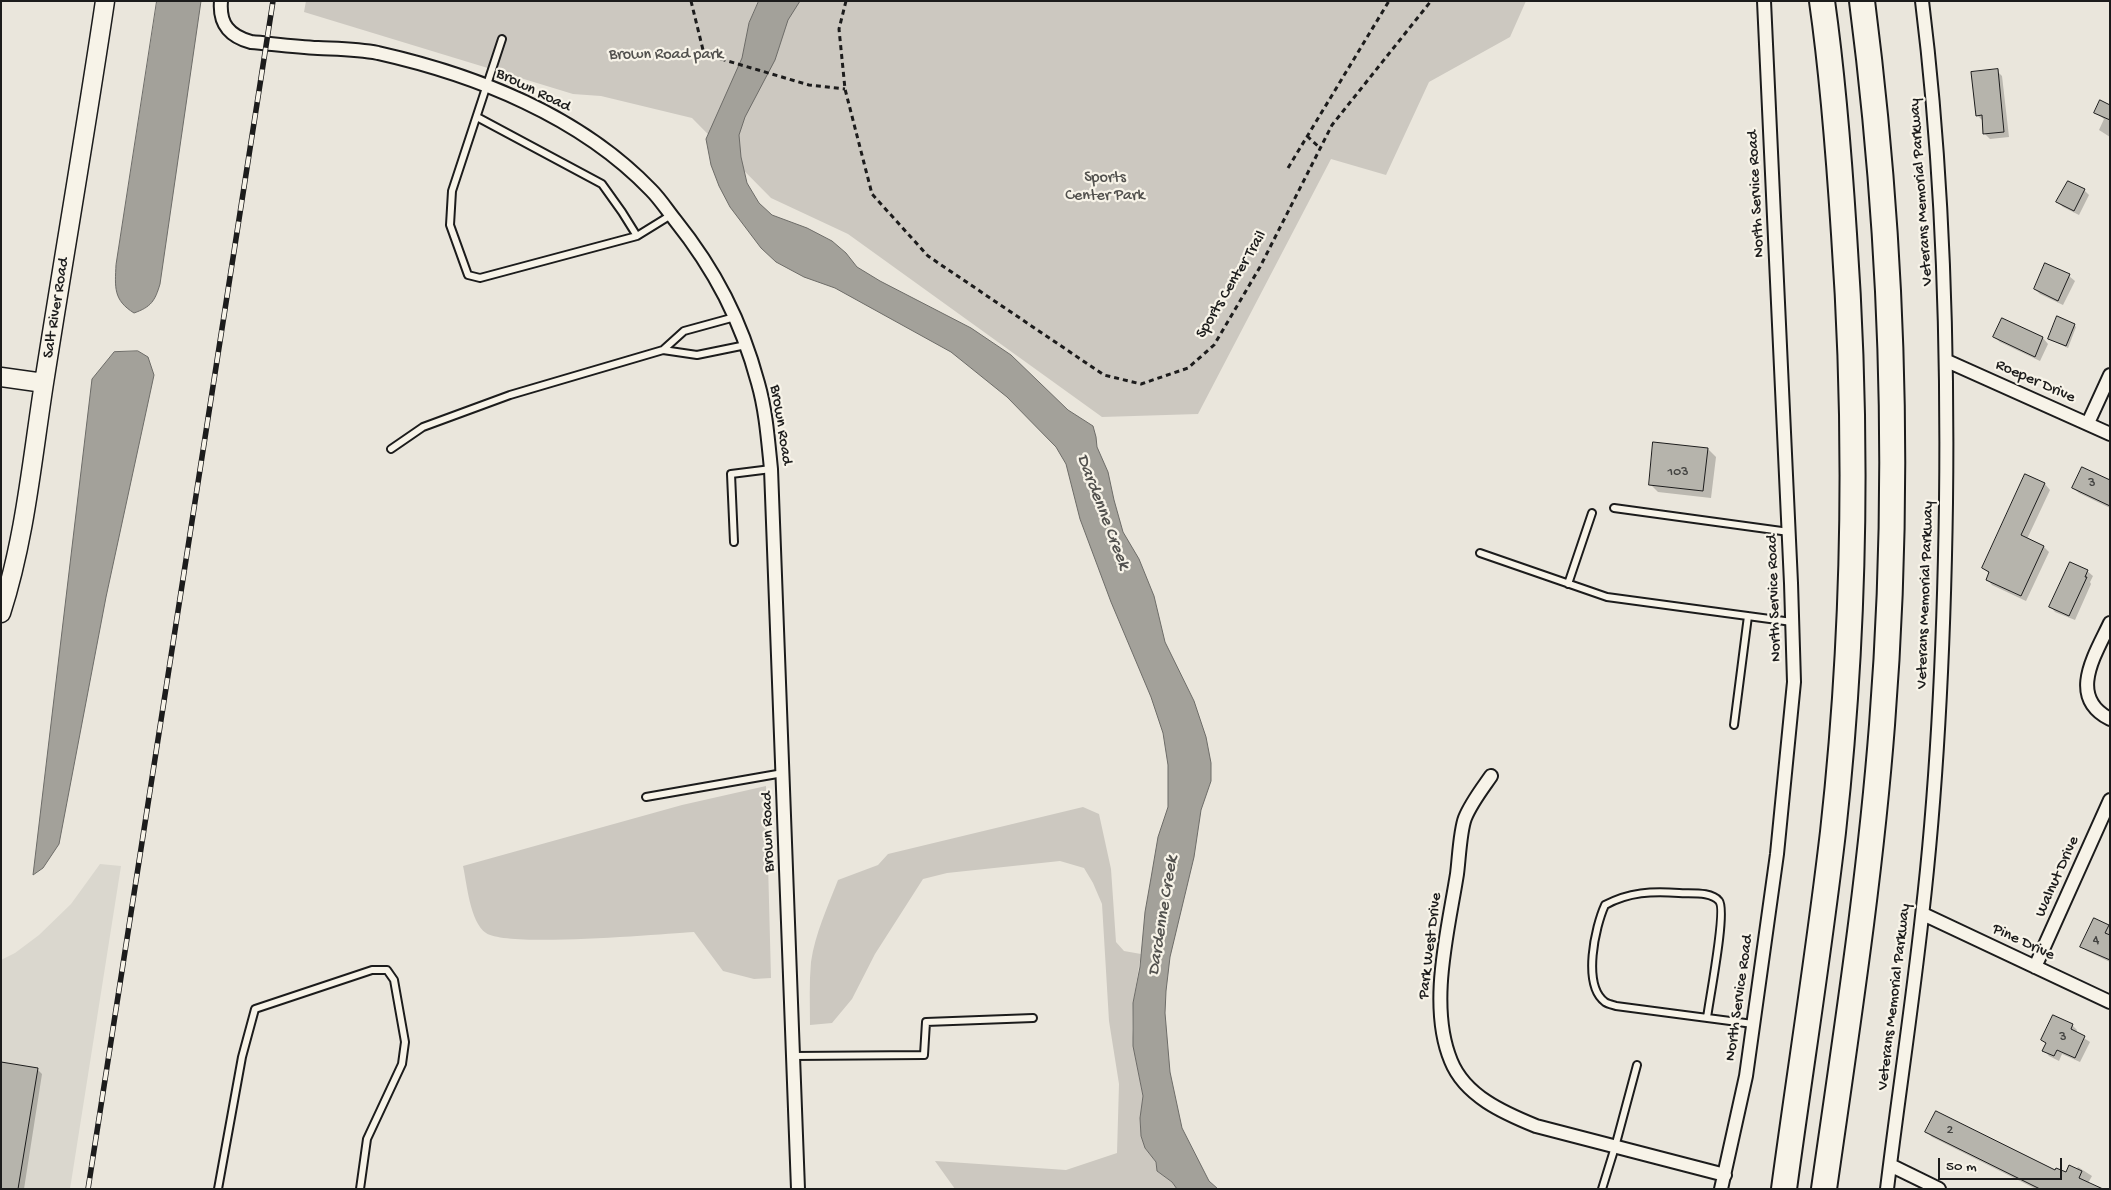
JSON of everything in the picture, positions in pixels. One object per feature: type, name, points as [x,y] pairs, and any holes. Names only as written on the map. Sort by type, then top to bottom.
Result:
[{"type":"highway","points":[[1784,1189],[1833,831],[1848,652],[1851,563],[1852,381],[1848,292],[1835,112],[1822,1]]},
{"type":"highway","points":[[1824,1189],[1851,1001],[1874,814],[1885,684],[1892,544],[1892,364],[1888,272],[1874,94],[1862,1]]},
{"type":"main road","name":"Salt River Road","points":[[1,613],[8,592],[28,494],[105,1]]},
{"type":"main road","points":[[1,377],[44,383]]},
{"type":"street","name":"Brown Road","points":[[221,1],[221,19],[228,31],[238,38],[251,42],[377,53],[448,73],[487,87],[538,109],[579,132],[616,159],[651,190],[694,245],[716,278],[735,317],[759,384],[767,426],[771,469],[798,1189]]},
{"type":"street","name":"North Service Road","points":[[1721,1189],[1746,1076],[1777,854],[1794,682],[1789,532],[1764,1]]},
{"type":"street","name":"Veterans Memorial Parkway","points":[[1887,1189],[1922,914],[1934,776],[1944,584],[1947,360],[1938,153],[1922,1]]},
{"type":"street","name":"Roeper Drive","points":[[1947,360],[2110,434]]},
{"type":"street","points":[[2088,423],[2110,375]]},
{"type":"street","points":[[2110,623],[2092,660],[2086,680],[2087,696],[2098,713],[2110,719]]},
{"type":"street","name":"Park West Drive","points":[[1490,776],[1464,818],[1441,981],[1440,1004],[1443,1033],[1451,1062],[1465,1083],[1485,1101],[1509,1116],[1536,1126],[1724,1175]]},
{"type":"street","name":"Walnut Drive","points":[[2035,967],[2110,800]]},
{"type":"street","name":"Pine Drive","points":[[1922,914],[2110,1002]]},
{"type":"street","points":[[1890,1165],[1938,1189]]},
{"type":"lane","points":[[502,38],[452,191],[450,225],[468,275],[480,278],[637,236],[672,216]]},
{"type":"lane","points":[[477,117],[602,184],[637,236]]},
{"type":"lane","points":[[662,350],[684,331],[735,317]]},
{"type":"lane","points":[[391,449],[423,427],[510,394],[662,350],[697,355],[746,345]]},
{"type":"lane","points":[[734,542],[731,474],[771,469]]},
{"type":"lane","points":[[1614,508],[1789,532]]},
{"type":"lane","points":[[1568,584],[1592,513]]},
{"type":"lane","points":[[1480,553],[1607,598],[1792,622]]},
{"type":"lane","points":[[1734,725],[1748,616]]},
{"type":"lane","points":[[646,797],[783,773]]},
{"type":"lane","points":[[1707,1018],[1721,926],[1722,909],[1720,901],[1713,896],[1703,894],[1651,891],[1620,896],[1604,905],[1599,918],[1593,962],[1595,988],[1606,1003],[1616,1006],[1707,1018],[1753,1024]]},
{"type":"lane","points":[[218,1189],[242,1057],[255,1009],[372,970],[387,970],[394,980],[405,1042],[402,1064],[367,1139],[360,1189]]},
{"type":"lane","points":[[793,1056],[924,1055],[926,1022],[1033,1018]]},
{"type":"lane","points":[[1602,1189],[1637,1065]]},
{"type":"path","points":[[691,1],[704,54],[809,85],[845,89]]},
{"type":"path","name":"Sports Center Trail","points":[[846,1],[839,29],[845,89],[872,194],[928,256],[1104,375],[1141,384],[1188,368],[1214,345],[1260,268],[1332,125],[1431,1]]},
{"type":"path","points":[[1288,168],[1389,1]]},
{"type":"path","points":[[1308,136],[1320,148]]},
{"type":"shaded area","points":[[100,864],[121,866],[70,1189],[1,1189],[1,960],[15,953],[39,935],[71,904]]},
{"type":"green space","name":"Sports Center Park","points":[[306,1],[1526,1],[1510,37],[1429,82],[1386,175],[1331,159],[1198,414],[1102,417],[848,234],[771,198],[692,118],[601,96],[573,94],[304,12]]},
{"type":"green space","points":[[766,786],[771,978],[754,979],[723,971],[694,932],[585,939],[523,939],[500,937],[486,933],[476,920],[470,902],[463,866],[682,805]]},
{"type":"green space","points":[[1083,807],[1099,814],[1111,869],[1116,942],[1124,951],[1141,954],[1133,1003],[1132,1029],[1143,1096],[1140,1118],[1141,1136],[1145,1148],[1156,1162],[1157,1171],[1172,1182],[1177,1189],[955,1189],[935,1161],[1066,1170],[1117,1153],[1119,1084],[1109,1021],[1102,904],[1093,883],[1084,868],[1060,861],[947,873],[923,879],[875,954],[852,999],[832,1023],[810,1025],[811,962],[826,910],[838,880],[878,865],[888,854]]},
{"type":"water","points":[[157,1],[201,1],[160,284],[152,303],[134,313],[119,298],[116,286],[116,265]]},
{"type":"water","name":"Dardenne Creek","points":[[759,1],[800,1],[788,20],[775,60],[745,117],[739,135],[741,157],[747,183],[759,203],[772,215],[807,228],[832,241],[846,253],[857,267],[880,281],[971,328],[1011,355],[1068,410],[1093,426],[1097,447],[1108,472],[1123,532],[1139,559],[1154,596],[1165,642],[1194,701],[1206,737],[1211,763],[1211,781],[1201,810],[1194,857],[1170,957],[1165,1013],[1170,1072],[1182,1128],[1209,1181],[1218,1189],[1177,1189],[1172,1182],[1157,1171],[1156,1162],[1145,1148],[1141,1136],[1140,1118],[1143,1096],[1133,1046],[1133,1003],[1140,967],[1145,912],[1158,837],[1168,807],[1168,765],[1163,733],[1151,697],[1111,602],[1080,519],[1066,464],[1056,447],[1007,397],[951,352],[835,288],[804,277],[776,262],[761,248],[730,207],[711,165],[706,139],[742,58],[749,23]]},
{"type":"water","points":[[138,351],[148,357],[154,375],[106,597],[59,844],[43,868],[33,875],[92,379],[114,352]]},
{"type":"building","points":[[1998,69],[2004,132],[1983,134],[1982,115],[1976,116],[1971,72]]},
{"type":"building","points":[[2100,100],[2110,105],[2110,120],[2094,113]]},
{"type":"building","points":[[2068,181],[2085,189],[2074,211],[2056,202]]},
{"type":"building","points":[[2045,263],[2070,274],[2058,301],[2034,289]]},
{"type":"building","points":[[2057,316],[2075,324],[2066,346],[2048,339]]},
{"type":"building","points":[[2002,318],[2043,337],[2035,357],[1993,337]]},
{"type":"building","points":[[1653,442],[1708,448],[1703,491],[1649,485]]},
{"type":"building","points":[[2082,467],[2110,480],[2110,506],[2072,488]]},
{"type":"building","points":[[2025,474],[2045,483],[2021,535],[2044,546],[2021,596],[1986,580],[1989,572],[1982,568]]},
{"type":"building","points":[[2070,562],[2088,570],[2085,577],[2087,577],[2069,616],[2049,607]]},
{"type":"building","points":[[2094,918],[2109,925],[2105,933],[2110,935],[2110,960],[2080,947]]},
{"type":"building","points":[[2053,1015],[2073,1024],[2071,1029],[2085,1036],[2075,1058],[2057,1050],[2054,1056],[2042,1051],[2046,1043],[2041,1040]]},
{"type":"building","points":[[1,1062],[38,1068],[18,1189],[1,1189]]},
{"type":"building","points":[[1936,1111],[2055,1170],[2056,1168],[2066,1172],[2069,1165],[2082,1171],[2079,1178],[2103,1189],[2040,1189],[1925,1132]]},
{"type":"railway","points":[[88,1189],[273,1]]},
{"type":"park label","name":"Brown Road park","points":[[666,56]]}]
